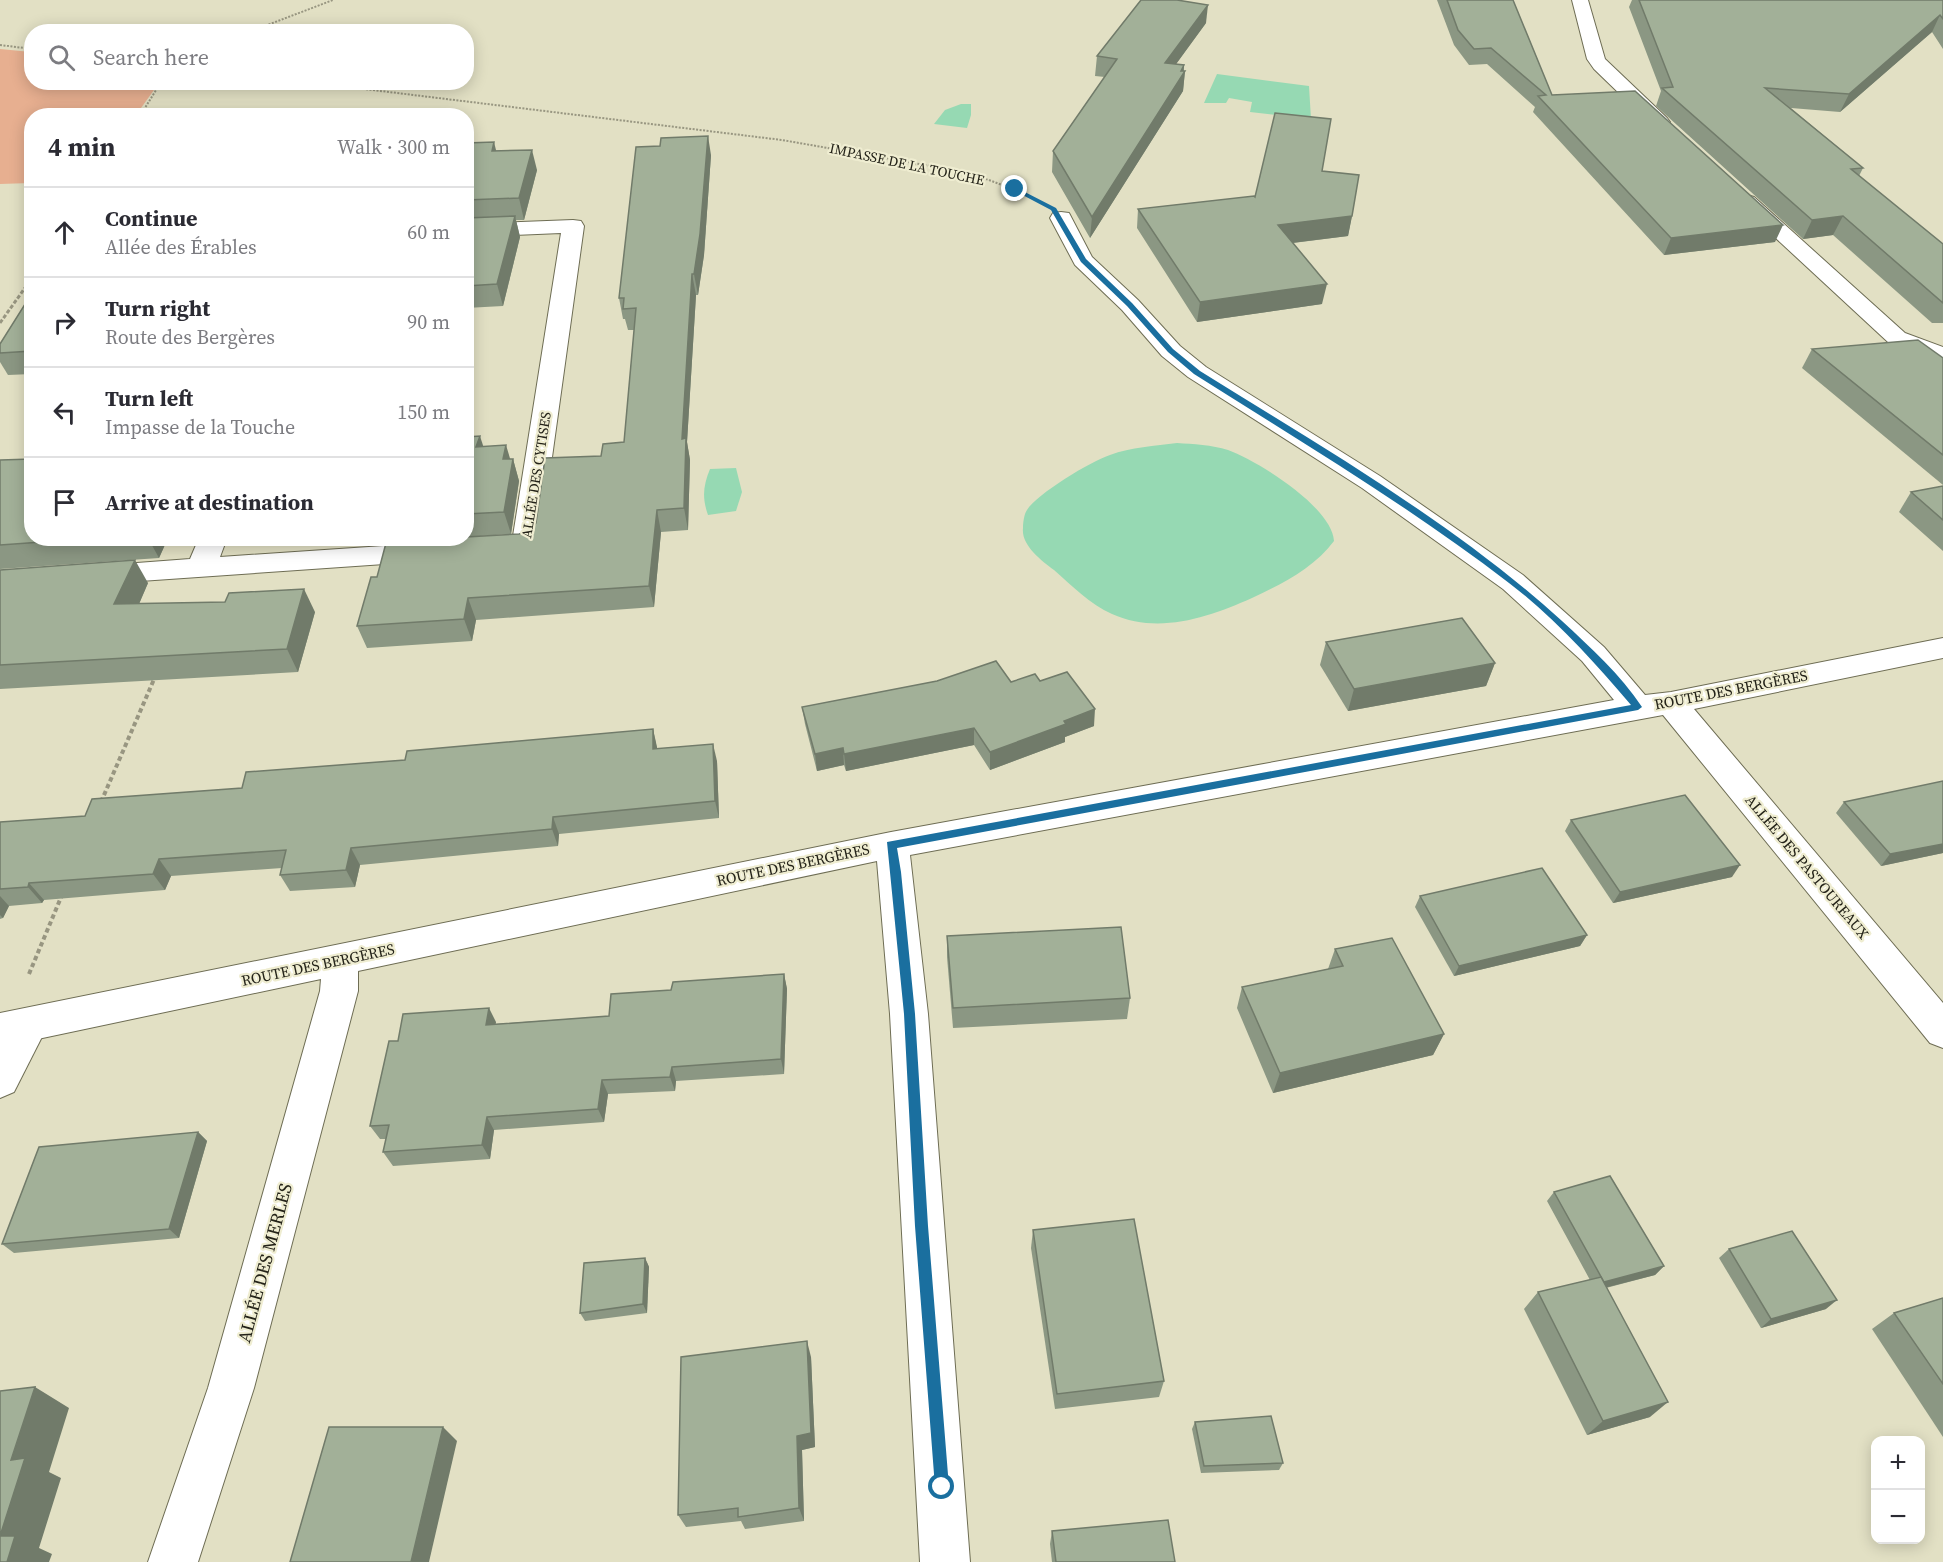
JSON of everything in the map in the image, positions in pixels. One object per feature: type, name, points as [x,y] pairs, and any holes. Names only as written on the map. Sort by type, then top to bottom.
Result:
[{"type":"street","points":[[1580,0],[1596,59],[1600,65],[1676,137]]},
{"type":"street","points":[[1729,185],[1897,338],[1943,355]]},
{"type":"street","points":[[1061,218],[1083,260],[1130,305],[1171,351],[1197,372],[1371,482],[1513,582],[1654,705]]},
{"type":"street","name":"ALLÉE DES CYTISES","points":[[71,576],[526,544],[573,226],[474,231]]},
{"type":"street","points":[[201,568],[210,546]]},
{"type":"street","name":"ROUTE DES BERGÈRES","points":[[11,1028],[891,845],[1654,705],[1943,648]]},
{"type":"street","name":"ALLÉE DES PASTOUREAUX","points":[[1654,705],[1943,1030]]},
{"type":"street","points":[[891,845],[896,872],[909,1014],[945,1562]]},
{"type":"street","name":"ALLÉE DES MERLES","points":[[174,1562],[231,1388],[339,991],[340,960]]},
{"type":"street","points":[[0,1080],[11,1028]]},
{"type":"path","points":[[270,24],[333,0]]},
{"type":"path","points":[[0,45],[24,48]]},
{"type":"path","points":[[145,108],[156,90]]},
{"type":"path","name":"IMPASSE DE LA TOUCHE","points":[[373,90],[782,140],[880,156],[948,169],[1015,189],[1044,203],[1061,218]]},
{"type":"path","points":[[0,323],[24,289]]},
{"type":"path","points":[[98,810],[159,667]]},
{"type":"path","points":[[11,1028],[66,886]]},
{"type":"shaded area","points":[[0,49],[24,51],[24,90],[154,90],[141,108],[24,108],[24,183],[0,184]]},
{"type":"shaded area","points":[[1217,74],[1309,86],[1311,119],[1250,112],[1252,102],[1229,98],[1226,103],[1204,103]]},
{"type":"shaded area","points":[[961,104],[971,104],[971,115],[967,128],[934,124],[945,110]]},
{"type":"shaded area","points":[[1177,443],[1228,450],[1257,464],[1291,487],[1321,514],[1330,528],[1334,541],[1317,559],[1286,581],[1236,605],[1201,617],[1166,623],[1148,623],[1130,620],[1104,610],[1038,557],[1023,534],[1025,514],[1033,503],[1053,487],[1101,458],[1135,448]]},
{"type":"shaded area","points":[[736,468],[742,492],[736,511],[708,515],[704,492],[710,469]]},
{"type":"building","points":[[1141,0],[1177,0],[1208,5],[1165,63],[1184,65],[1181,71],[1185,71],[1092,217],[1053,151],[1117,59],[1097,56]]},
{"type":"building","points":[[1447,0],[1513,0],[1552,95],[1635,91],[1783,225],[1671,238],[1538,96],[1546,95],[1491,48],[1474,49],[1458,30]]},
{"type":"building","points":[[1639,0],[1943,0],[1943,19],[1940,15],[1849,94],[1765,88],[1863,168],[1851,169],[1943,244],[1943,303],[1843,216],[1812,220],[1662,88],[1673,87]]},
{"type":"building","points":[[1275,113],[1331,119],[1322,171],[1359,175],[1352,216],[1278,225],[1327,284],[1200,302],[1138,209],[1255,197]]},
{"type":"building","points":[[708,136],[700,234],[694,274],[692,274],[682,439],[686,438],[684,508],[657,510],[649,586],[468,598],[464,619],[357,626],[371,577],[377,577],[385,546],[474,546],[474,537],[519,534],[530,531],[536,523],[545,458],[601,456],[603,444],[624,442],[636,308],[623,309],[624,298],[619,298],[636,147],[660,146],[661,138]]},
{"type":"building","points":[[494,142],[492,151],[532,150],[519,198],[474,200],[474,143]]},
{"type":"building","points":[[515,216],[497,284],[474,285],[474,218]]},
{"type":"building","points":[[24,306],[24,352],[0,353],[0,344]]},
{"type":"building","points":[[1918,340],[1943,358],[1943,455],[1812,349]]},
{"type":"building","points":[[474,436],[480,436],[476,447],[506,445],[503,459],[513,459],[504,512],[474,514]]},
{"type":"building","points":[[24,459],[24,543],[0,545],[0,460]]},
{"type":"building","points":[[1943,486],[1943,520],[1911,492]]},
{"type":"building","points":[[135,560],[114,604],[225,602],[229,593],[304,589],[287,649],[0,665],[0,570]]},
{"type":"building","points":[[1462,618],[1495,663],[1354,689],[1326,642]]},
{"type":"building","points":[[996,661],[1011,682],[1035,674],[1040,681],[1067,672],[1095,709],[1064,721],[1066,724],[990,752],[974,728],[844,754],[843,748],[815,754],[802,707],[937,681]]},
{"type":"building","points":[[653,729],[653,749],[713,744],[715,801],[553,817],[552,829],[351,848],[346,870],[280,875],[286,850],[159,859],[153,874],[29,883],[28,887],[0,889],[0,822],[85,816],[92,799],[242,788],[246,772],[405,760],[407,751]]},
{"type":"building","points":[[1943,781],[1943,844],[1890,854],[1844,802]]},
{"type":"building","points":[[1685,795],[1740,865],[1620,892],[1571,820]]},
{"type":"building","points":[[1542,868],[1587,935],[1459,966],[1420,896]]},
{"type":"building","points":[[1121,927],[1130,998],[953,1008],[947,936]]},
{"type":"building","points":[[1392,938],[1444,1034],[1280,1073],[1242,987],[1343,966],[1335,949]]},
{"type":"building","points":[[784,974],[781,1059],[672,1067],[670,1077],[602,1080],[598,1109],[487,1117],[482,1145],[383,1152],[389,1125],[370,1126],[389,1041],[398,1041],[403,1014],[489,1008],[486,1025],[609,1016],[611,994],[671,990],[673,982]]},
{"type":"building","points":[[198,1132],[169,1229],[2,1244],[39,1147]]},
{"type":"building","points":[[1610,1176],[1664,1266],[1604,1282],[1554,1192]]},
{"type":"building","points":[[1134,1219],[1164,1381],[1057,1394],[1033,1230]]},
{"type":"building","points":[[1792,1231],[1837,1300],[1771,1319],[1729,1249]]},
{"type":"building","points":[[645,1258],[643,1304],[580,1313],[584,1263]]},
{"type":"building","points":[[1601,1277],[1668,1402],[1603,1421],[1538,1292]]},
{"type":"building","points":[[1943,1298],[1943,1384],[1894,1313]]},
{"type":"building","points":[[807,1341],[811,1433],[797,1436],[799,1508],[738,1517],[738,1508],[678,1515],[681,1357]]},
{"type":"building","points":[[35,1387],[11,1460],[25,1458],[0,1536],[0,1391]]},
{"type":"building","points":[[1271,1416],[1283,1463],[1204,1466],[1195,1422]]},
{"type":"building","points":[[329,1427],[443,1427],[411,1562],[290,1562]]},
{"type":"building","points":[[1168,1520],[1175,1562],[1056,1562],[1052,1531]]},
{"type":"building","points":[[0,1536],[15,1536],[7,1562],[0,1562]]},
{"type":"route","points":[[942,1487],[909,1014],[896,872],[891,845],[1638,707],[1593,654],[1513,582],[1371,482],[1197,372],[1171,351],[1130,305],[1083,260],[1054,209],[1015,189]]}]
